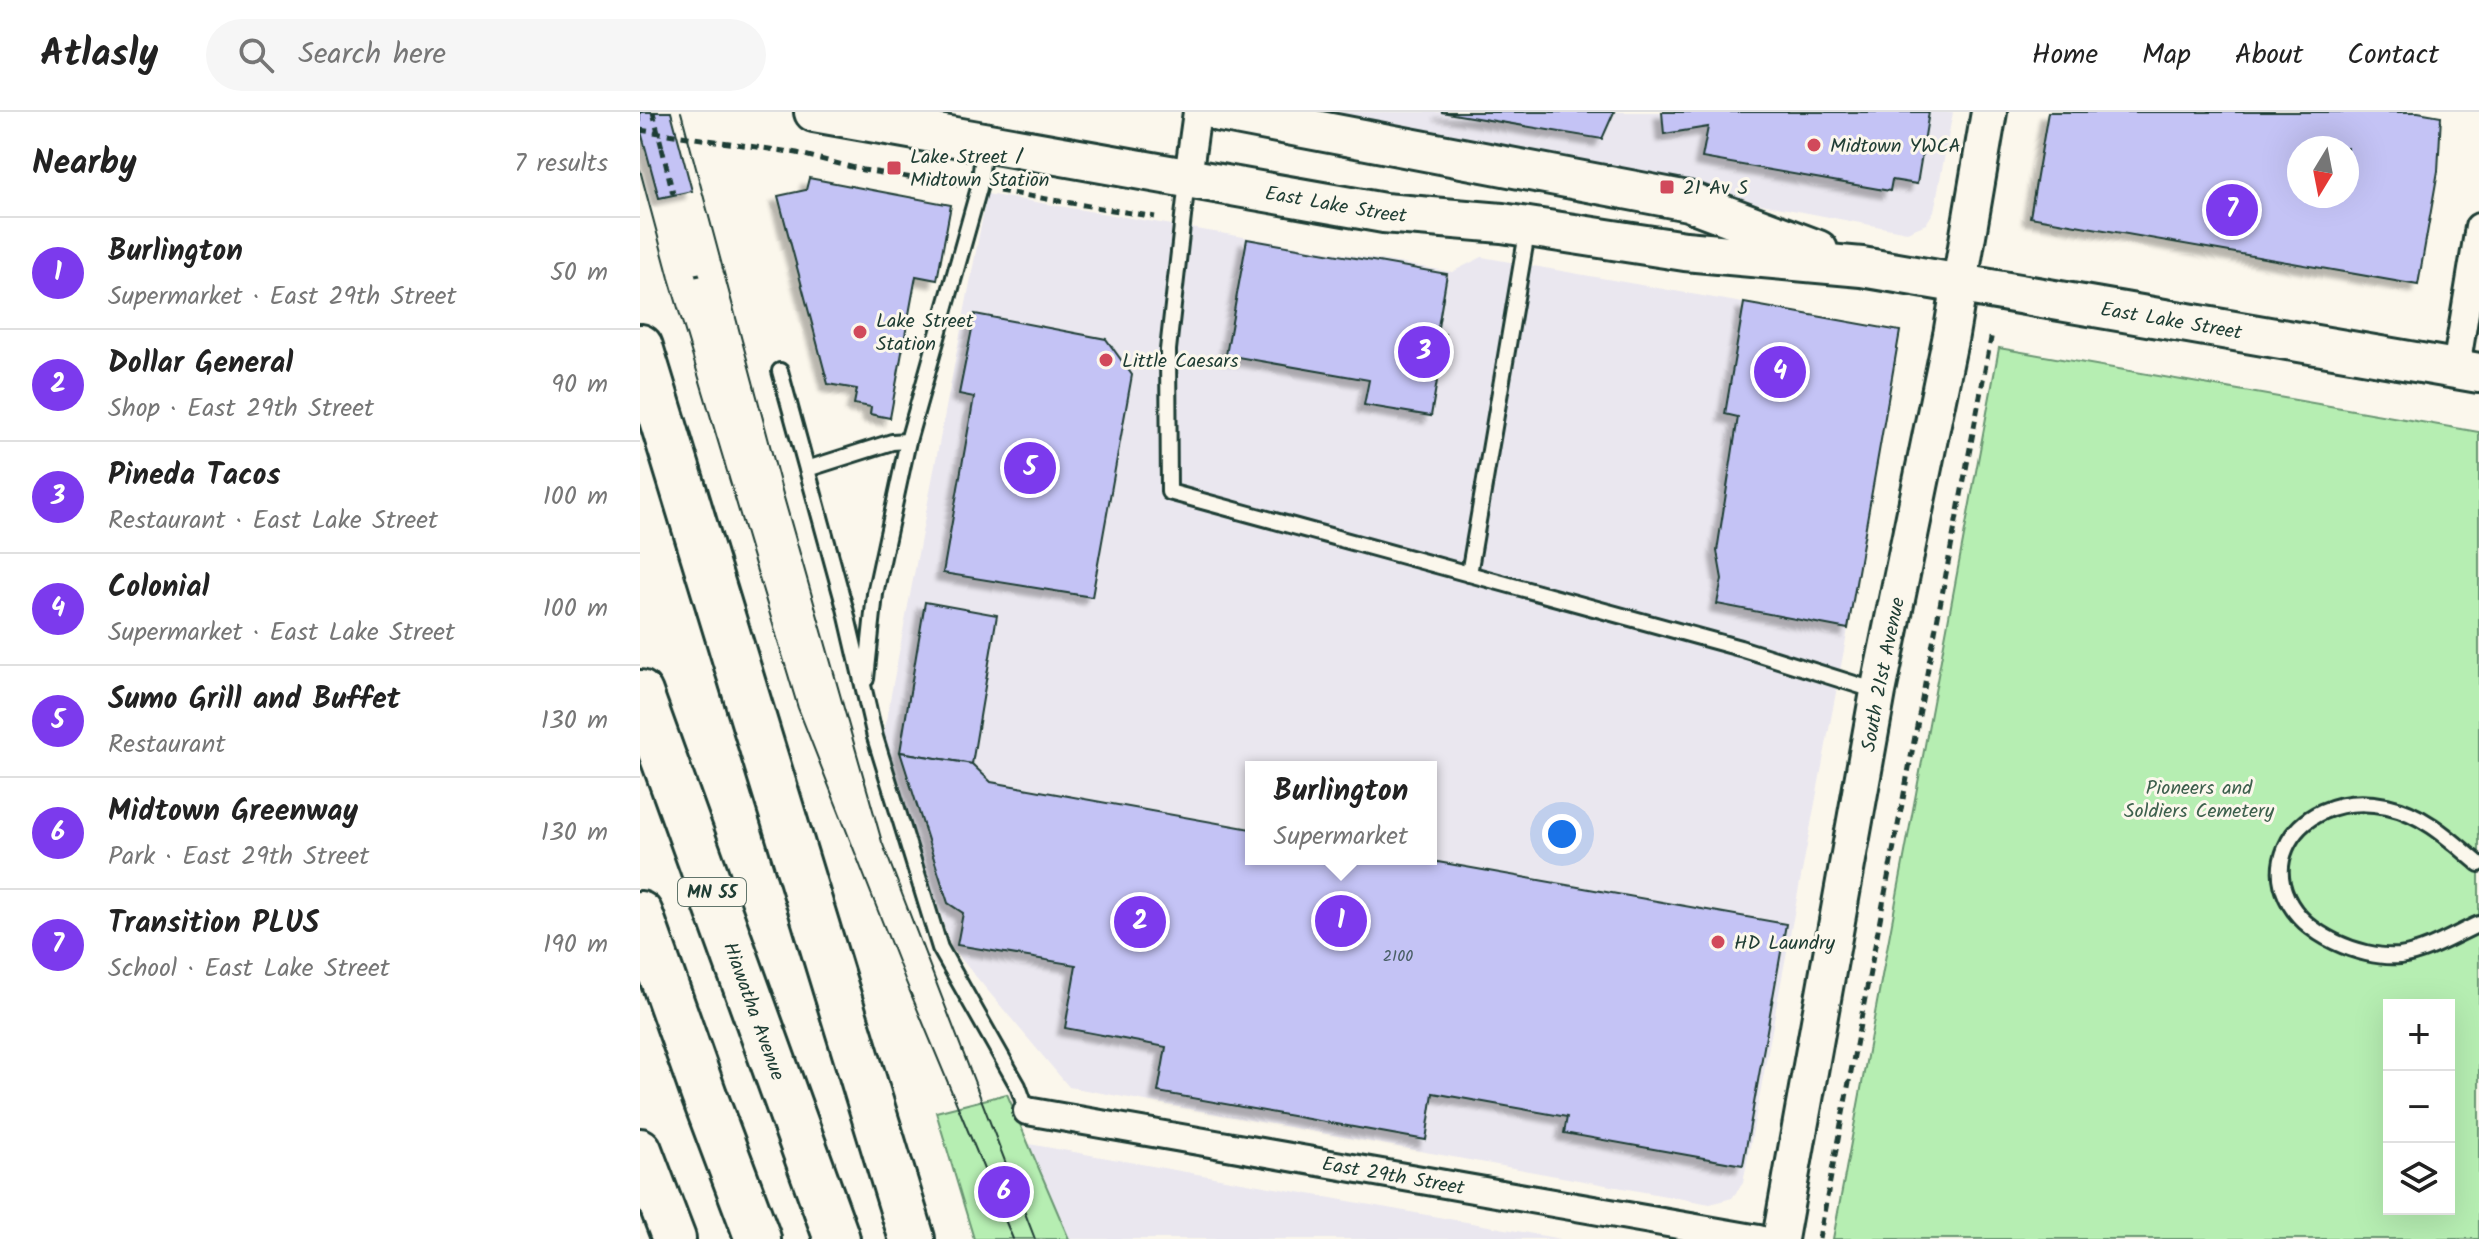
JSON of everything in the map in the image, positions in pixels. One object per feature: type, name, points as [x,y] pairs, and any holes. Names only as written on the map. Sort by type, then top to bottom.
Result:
[{"type":"highway","points":[[640,347],[912,1239]]},
{"type":"highway","name":"Hiawatha Avenue","points":[[640,693],[837,1239]]},
{"type":"highway","points":[[640,914],[758,1239]]},
{"type":"main road","name":"East Lake Street","points":[[814,112],[1384,213],[1528,227],[1685,251],[1862,267],[2468,370]]},
{"type":"main road","name":"East Lake Street","points":[[1220,112],[1688,201],[1862,267]]},
{"type":"main road","points":[[640,1150],[674,1239]]},
{"type":"street","points":[[1188,177],[1197,112]]},
{"type":"street","name":"South 21st Avenue","points":[[1780,1239],[1878,692],[1959,284],[1989,112]]},
{"type":"street","points":[[2468,370],[2479,227]]},
{"type":"street","name":"East 29th Street","points":[[1027,1111],[1759,1239]]},
{"type":"lane","points":[[865,689],[875,594],[908,441],[979,188],[985,141]]},
{"type":"lane","points":[[1188,177],[1168,350],[1169,492],[1740,648],[1878,692]]},
{"type":"lane","points":[[1469,574],[1528,227]]},
{"type":"lane","points":[[780,371],[875,737],[940,948],[1018,1086],[1027,1111]]},
{"type":"lane","points":[[807,469],[892,442],[908,441]]},
{"type":"lane","points":[[2479,864],[2430,823],[2386,806],[2364,805],[2339,807],[2313,816],[2293,831],[2283,850],[2280,871],[2285,892],[2299,916],[2321,935],[2348,948],[2375,955],[2399,956],[2424,949],[2479,924]]},
{"type":"path","points":[[653,112],[673,194]]},
{"type":"path","points":[[640,130],[797,153],[863,170],[1155,217]]},
{"type":"path","points":[[1819,1239],[1992,333]]},
{"type":"shaded area","points":[[1283,112],[1953,112],[1934,211],[1926,224],[1907,232]]},
{"type":"shaded area","points":[[987,194],[1452,272],[1482,257],[1900,331],[1848,629],[1743,1183],[1732,1198],[1710,1204],[1069,1087],[951,947],[883,736]]},
{"type":"shaded area","points":[[1029,1144],[1561,1239],[1069,1239]]},
{"type":"green space","name":"Pioneers and Soldiers Cemetery","points":[[1999,348],[2479,432],[2479,1239],[1833,1239]]},
{"type":"green space","points":[[1007,1094],[1069,1239],[974,1239],[936,1112]]},
{"type":"building","points":[[640,112],[671,112],[692,191],[659,198],[640,128]]},
{"type":"building","points":[[1441,112],[1614,112],[1602,139]]},
{"type":"building","name":"Midtown YWCA","points":[[1662,112],[1929,112],[1917,184],[1892,180],[1890,191],[1702,158],[1708,127],[1664,134]]},
{"type":"building","points":[[2048,112],[2418,112],[2441,116],[2438,171],[2418,285],[2030,217]]},
{"type":"building","name":"Lake Street Station","points":[[809,178],[951,205],[937,280],[916,276],[890,418],[870,414],[871,407],[854,404],[857,389],[828,384],[778,196],[806,190]]},
{"type":"building","points":[[1247,239],[1447,274],[1437,333],[1445,334],[1431,416],[1364,405],[1369,380],[1226,355]]},
{"type":"building","points":[[1744,303],[1900,331],[1848,629],[1717,604],[1722,579],[1717,551],[1738,417],[1725,414]]},
{"type":"building","points":[[975,314],[1106,339],[1132,375],[1092,597],[943,573],[974,397],[959,394]]},
{"type":"building","points":[[925,602],[997,615],[972,764],[900,752]]},
{"type":"building","points":[[900,752],[972,764],[991,782],[1245,828],[1245,865],[1437,865],[1437,862],[1786,924],[1743,1165],[1564,1133],[1567,1117],[1433,1093],[1426,1140],[1158,1092],[1166,1047],[1065,1028],[1076,965],[957,945],[963,913],[948,903]]},
{"type":"tram line","points":[[681,112],[783,494],[882,842],[1035,1239]]},
{"type":"tram line","points":[[640,170],[669,278],[798,708],[906,982],[1013,1239]]},
{"type":"place","name":"Midtown YWCA","points":[[1814,145]]},
{"type":"place","name":"Lake Street / Midtown Station","points":[[894,168]]},
{"type":"place","name":"21 Av S","points":[[1667,187]]},
{"type":"place","name":"Transition PLUS","points":[[2232,210]]},
{"type":"place","name":"Lake Street Station","points":[[860,332]]},
{"type":"place","name":"Pineda Tacos","points":[[1424,352]]},
{"type":"place","name":"Little Caesars","points":[[1106,360]]},
{"type":"place","name":"Colonial","points":[[1780,372]]},
{"type":"place","name":"Sumo Grill and Buffet","points":[[1030,468]]},
{"type":"place","name":"Burlington","points":[[1341,921]]},
{"type":"place","name":"Dollar General","points":[[1140,922]]},
{"type":"place","name":"HD Laundry","points":[[1718,942]]},
{"type":"place","name":"Midtown Greenway","points":[[1004,1192]]}]
